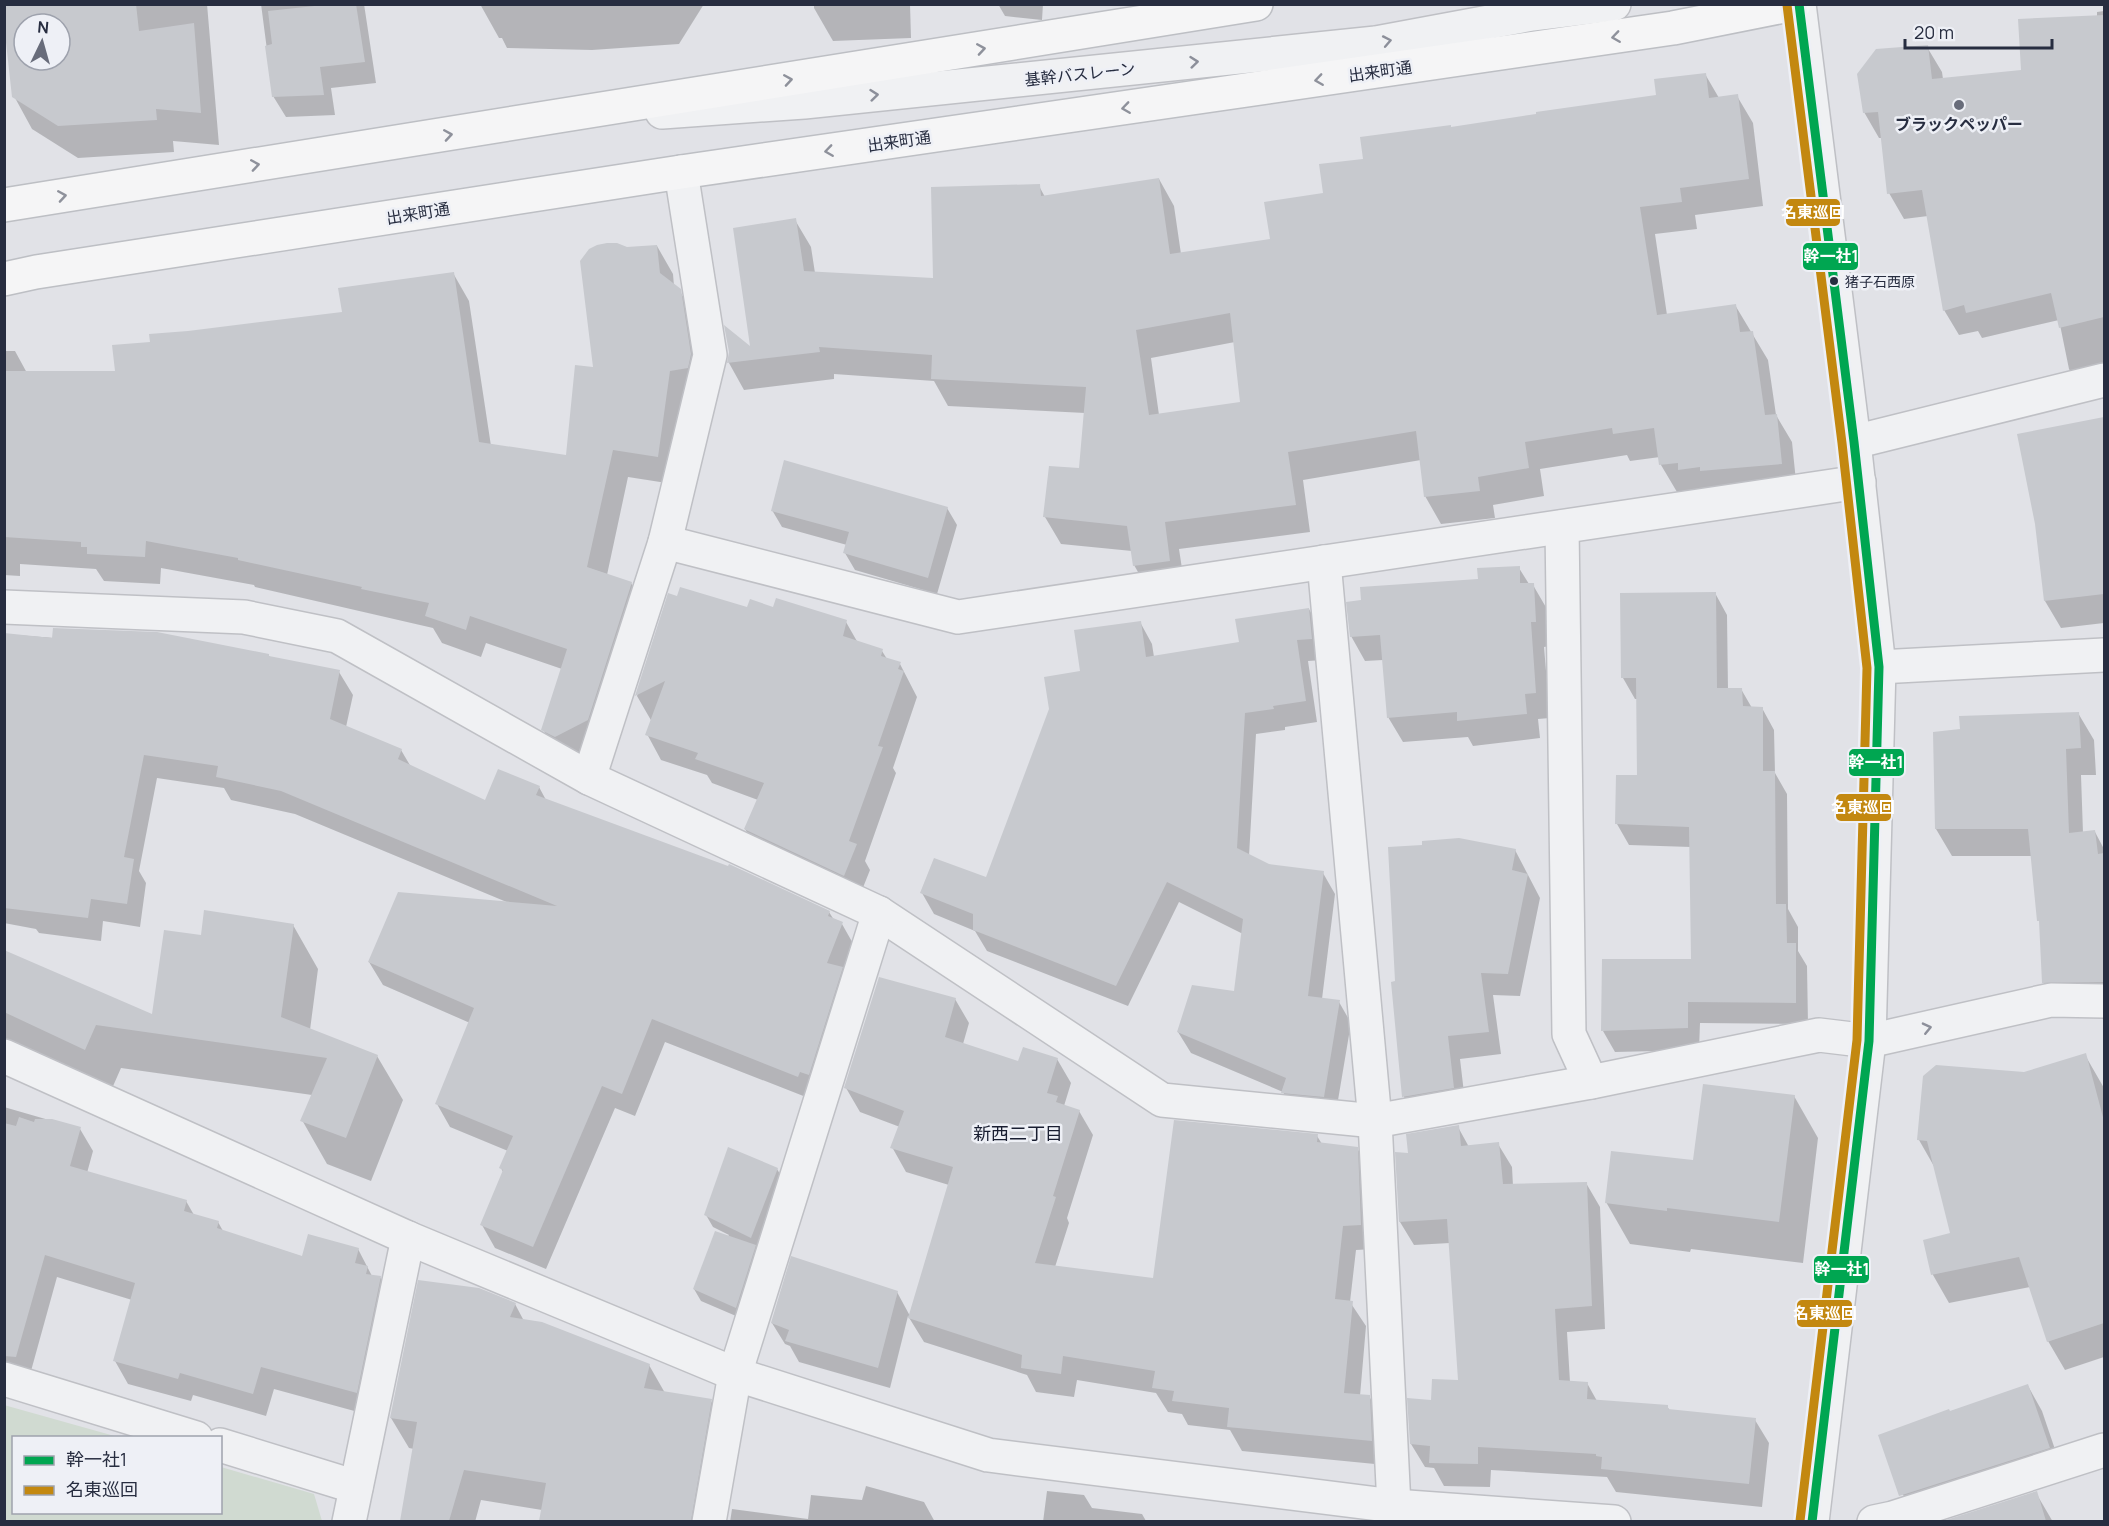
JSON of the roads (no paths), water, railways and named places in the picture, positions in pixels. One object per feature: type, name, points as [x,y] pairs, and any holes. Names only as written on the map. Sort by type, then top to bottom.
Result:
[{"type":"main road","points":[[4,205],[1256,4]]},
{"type":"main road","name":"出来町通","points":[[4,279],[36,272],[681,172],[1673,28],[1794,4]]},
{"type":"street","name":"基幹バスレーン","points":[[544,120],[804,102],[1376,43],[1532,14],[1614,4]]},
{"type":"street","points":[[1673,28],[1729,4]]},
{"type":"street","points":[[1799,4],[1859,482],[1879,667],[1869,1041],[1812,1521]]},
{"type":"street","points":[[589,778],[665,542],[710,355],[681,172]]},
{"type":"street","points":[[1854,442],[2104,380]]},
{"type":"street","points":[[665,542],[958,617],[1859,482]]},
{"type":"street","points":[[1562,527],[1569,1034],[1591,1082]]},
{"type":"street","points":[[1324,562],[1375,1121],[1393,1514]]},
{"type":"street","points":[[4,607],[244,617],[337,636],[589,778],[879,913],[1162,1100],[1375,1121],[1591,1082],[1819,1035],[1869,1041],[2051,1000],[2104,1001]]},
{"type":"street","points":[[1879,667],[2104,655]]},
{"type":"street","points":[[709,1521],[735,1374],[879,913]]},
{"type":"street","points":[[4,1056],[408,1238],[735,1374],[988,1455],[1393,1514],[1614,1521]]},
{"type":"street","points":[[349,1521],[408,1238]]},
{"type":"street","points":[[4,1379],[193,1436]]},
{"type":"street","points":[[222,1446],[356,1487]]},
{"type":"street","points":[[1874,1521],[1893,1518],[2104,1450]]},
{"type":"place","name":"ブラックペッパー","points":[[1959,105]]},
{"type":"place","name":"猪子石西原","points":[[1834,281]]},
{"type":"district","name":"新西二丁目","points":[[1018,1133]]}]
